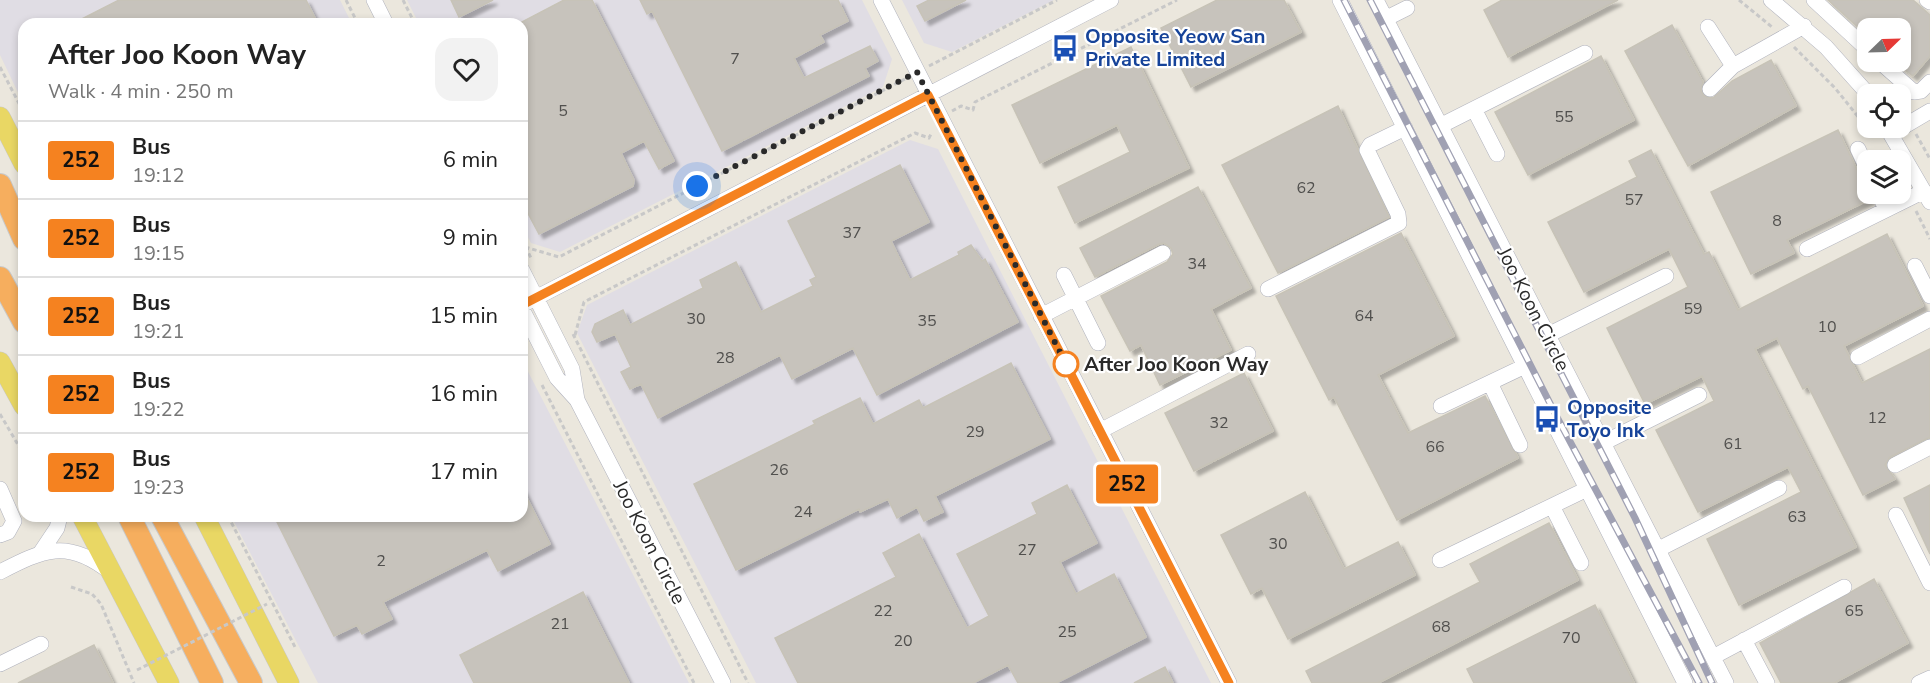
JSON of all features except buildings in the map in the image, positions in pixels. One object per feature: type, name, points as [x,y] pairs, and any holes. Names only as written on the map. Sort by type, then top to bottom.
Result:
[{"type":"highway","points":[[0,185],[18,226]]},
{"type":"highway","points":[[0,202],[18,236]]},
{"type":"highway","points":[[0,278],[18,311]]},
{"type":"highway","points":[[132,522],[212,683]]},
{"type":"highway","points":[[165,522],[251,683]]},
{"type":"main road","points":[[0,117],[18,152]]},
{"type":"main road","points":[[0,362],[18,395]]},
{"type":"main road","points":[[85,522],[169,683]]},
{"type":"main road","points":[[208,522],[289,683]]},
{"type":"street","points":[[374,0],[383,18]]},
{"type":"street","points":[[881,0],[1229,683]]},
{"type":"street","points":[[528,303],[1111,0]]},
{"type":"street","name":"Joo Koon Circle","points":[[1340,0],[1685,683]]},
{"type":"street","name":"Joo Koon Circle","points":[[1376,0],[1726,683]]},
{"type":"street","points":[[1771,0],[1804,26],[1859,84]]},
{"type":"street","points":[[1814,0],[1857,40]]},
{"type":"street","points":[[1385,19],[1407,8]]},
{"type":"street","points":[[1710,89],[1733,66],[1804,26]]},
{"type":"street","points":[[1708,27],[1733,66]]},
{"type":"street","points":[[1440,126],[1585,53]]},
{"type":"street","points":[[1892,72],[1914,92],[1921,91],[1930,82]]},
{"type":"street","points":[[1474,109],[1497,154]]},
{"type":"street","points":[[1911,122],[1929,114]]},
{"type":"street","points":[[1268,289],[1399,223],[1398,214],[1367,150],[1370,145],[1405,128]]},
{"type":"street","points":[[1807,249],[1886,209],[1927,196],[1888,138]]},
{"type":"street","points":[[1884,204],[1886,209]]},
{"type":"street","points":[[1041,316],[1163,253]]},
{"type":"street","points":[[1915,266],[1930,296]]},
{"type":"street","name":"Joo Koon Circle","points":[[528,267],[536,298],[572,369],[577,400]]},
{"type":"street","points":[[1064,275],[1098,343]]},
{"type":"street","points":[[1548,335],[1666,276]]},
{"type":"street","name":"Joo Koon Circle","points":[[528,319],[557,378],[577,400],[723,683]]},
{"type":"street","points":[[1858,357],[1930,319]]},
{"type":"street","points":[[1100,430],[1248,354]]},
{"type":"street","points":[[1441,406],[1525,366]]},
{"type":"street","points":[[1490,383],[1520,445]]},
{"type":"street","points":[[1603,443],[1699,395]]},
{"type":"street","points":[[1895,465],[1930,447]]},
{"type":"street","points":[[1658,550],[1779,488]]},
{"type":"street","points":[[0,489],[14,521],[8,531],[0,536]]},
{"type":"street","points":[[1440,560],[1587,489]]},
{"type":"street","points":[[1552,506],[1581,563]]},
{"type":"street","points":[[1896,515],[1930,583]]},
{"type":"street","points":[[41,552],[58,522]]},
{"type":"street","points":[[0,572],[41,552],[58,550],[85,555],[112,574]]},
{"type":"street","points":[[1713,657],[1844,587]]},
{"type":"street","points":[[1744,640],[1767,683]]},
{"type":"street","points":[[0,664],[41,644]]},
{"type":"street","points":[[1919,683],[1930,678]]},
{"type":"path","points":[[346,0],[355,18]]},
{"type":"path","points":[[403,0],[412,18]]},
{"type":"path","points":[[528,248],[559,257],[1057,0]]},
{"type":"path","points":[[575,335],[584,302],[915,133],[928,138],[940,118],[961,106],[972,110],[975,102],[1178,0]]},
{"type":"path","points":[[1739,0],[1785,37],[1835,88],[1857,116]]},
{"type":"path","points":[[0,67],[18,102]]},
{"type":"path","points":[[566,329],[575,335],[748,683]]},
{"type":"path","points":[[539,379],[694,683]]},
{"type":"path","points":[[0,414],[18,444]]},
{"type":"path","points":[[231,522],[295,647]]},
{"type":"path","points":[[71,587],[92,594],[101,604],[134,683]]},
{"type":"path","points":[[137,670],[267,604]]},
{"type":"shaded area","points":[[0,0],[340,0],[349,18],[18,18],[18,92],[0,55]]},
{"type":"shaded area","points":[[407,0],[862,0],[892,59],[883,87],[560,252],[531,243],[528,237],[528,18],[416,18]]},
{"type":"shaded area","points":[[902,0],[1054,0],[952,52],[924,43]]},
{"type":"shaded area","points":[[910,140],[938,149],[1211,683],[756,683],[577,333],[587,305]]},
{"type":"shaded area","points":[[528,372],[689,683],[318,683],[234,522],[528,522]]},
{"type":"railway","points":[[1344,0],[1558,419],[1699,683]]},
{"type":"railway","points":[[1370,0],[1635,518],[1712,683]]},
{"type":"bus line","name":"252","points":[[528,302],[928,95],[1229,683]]},
{"type":"place","name":"Opposite Yeow San Private Limited","points":[[1065,48]]},
{"type":"place","name":"After Joo Koon Way","points":[[1066,364]]},
{"type":"place","name":"Opposite Toyo Ink","points":[[1547,419]]},
{"type":"route","points":[[697,186],[917,72],[1066,364]]}]
